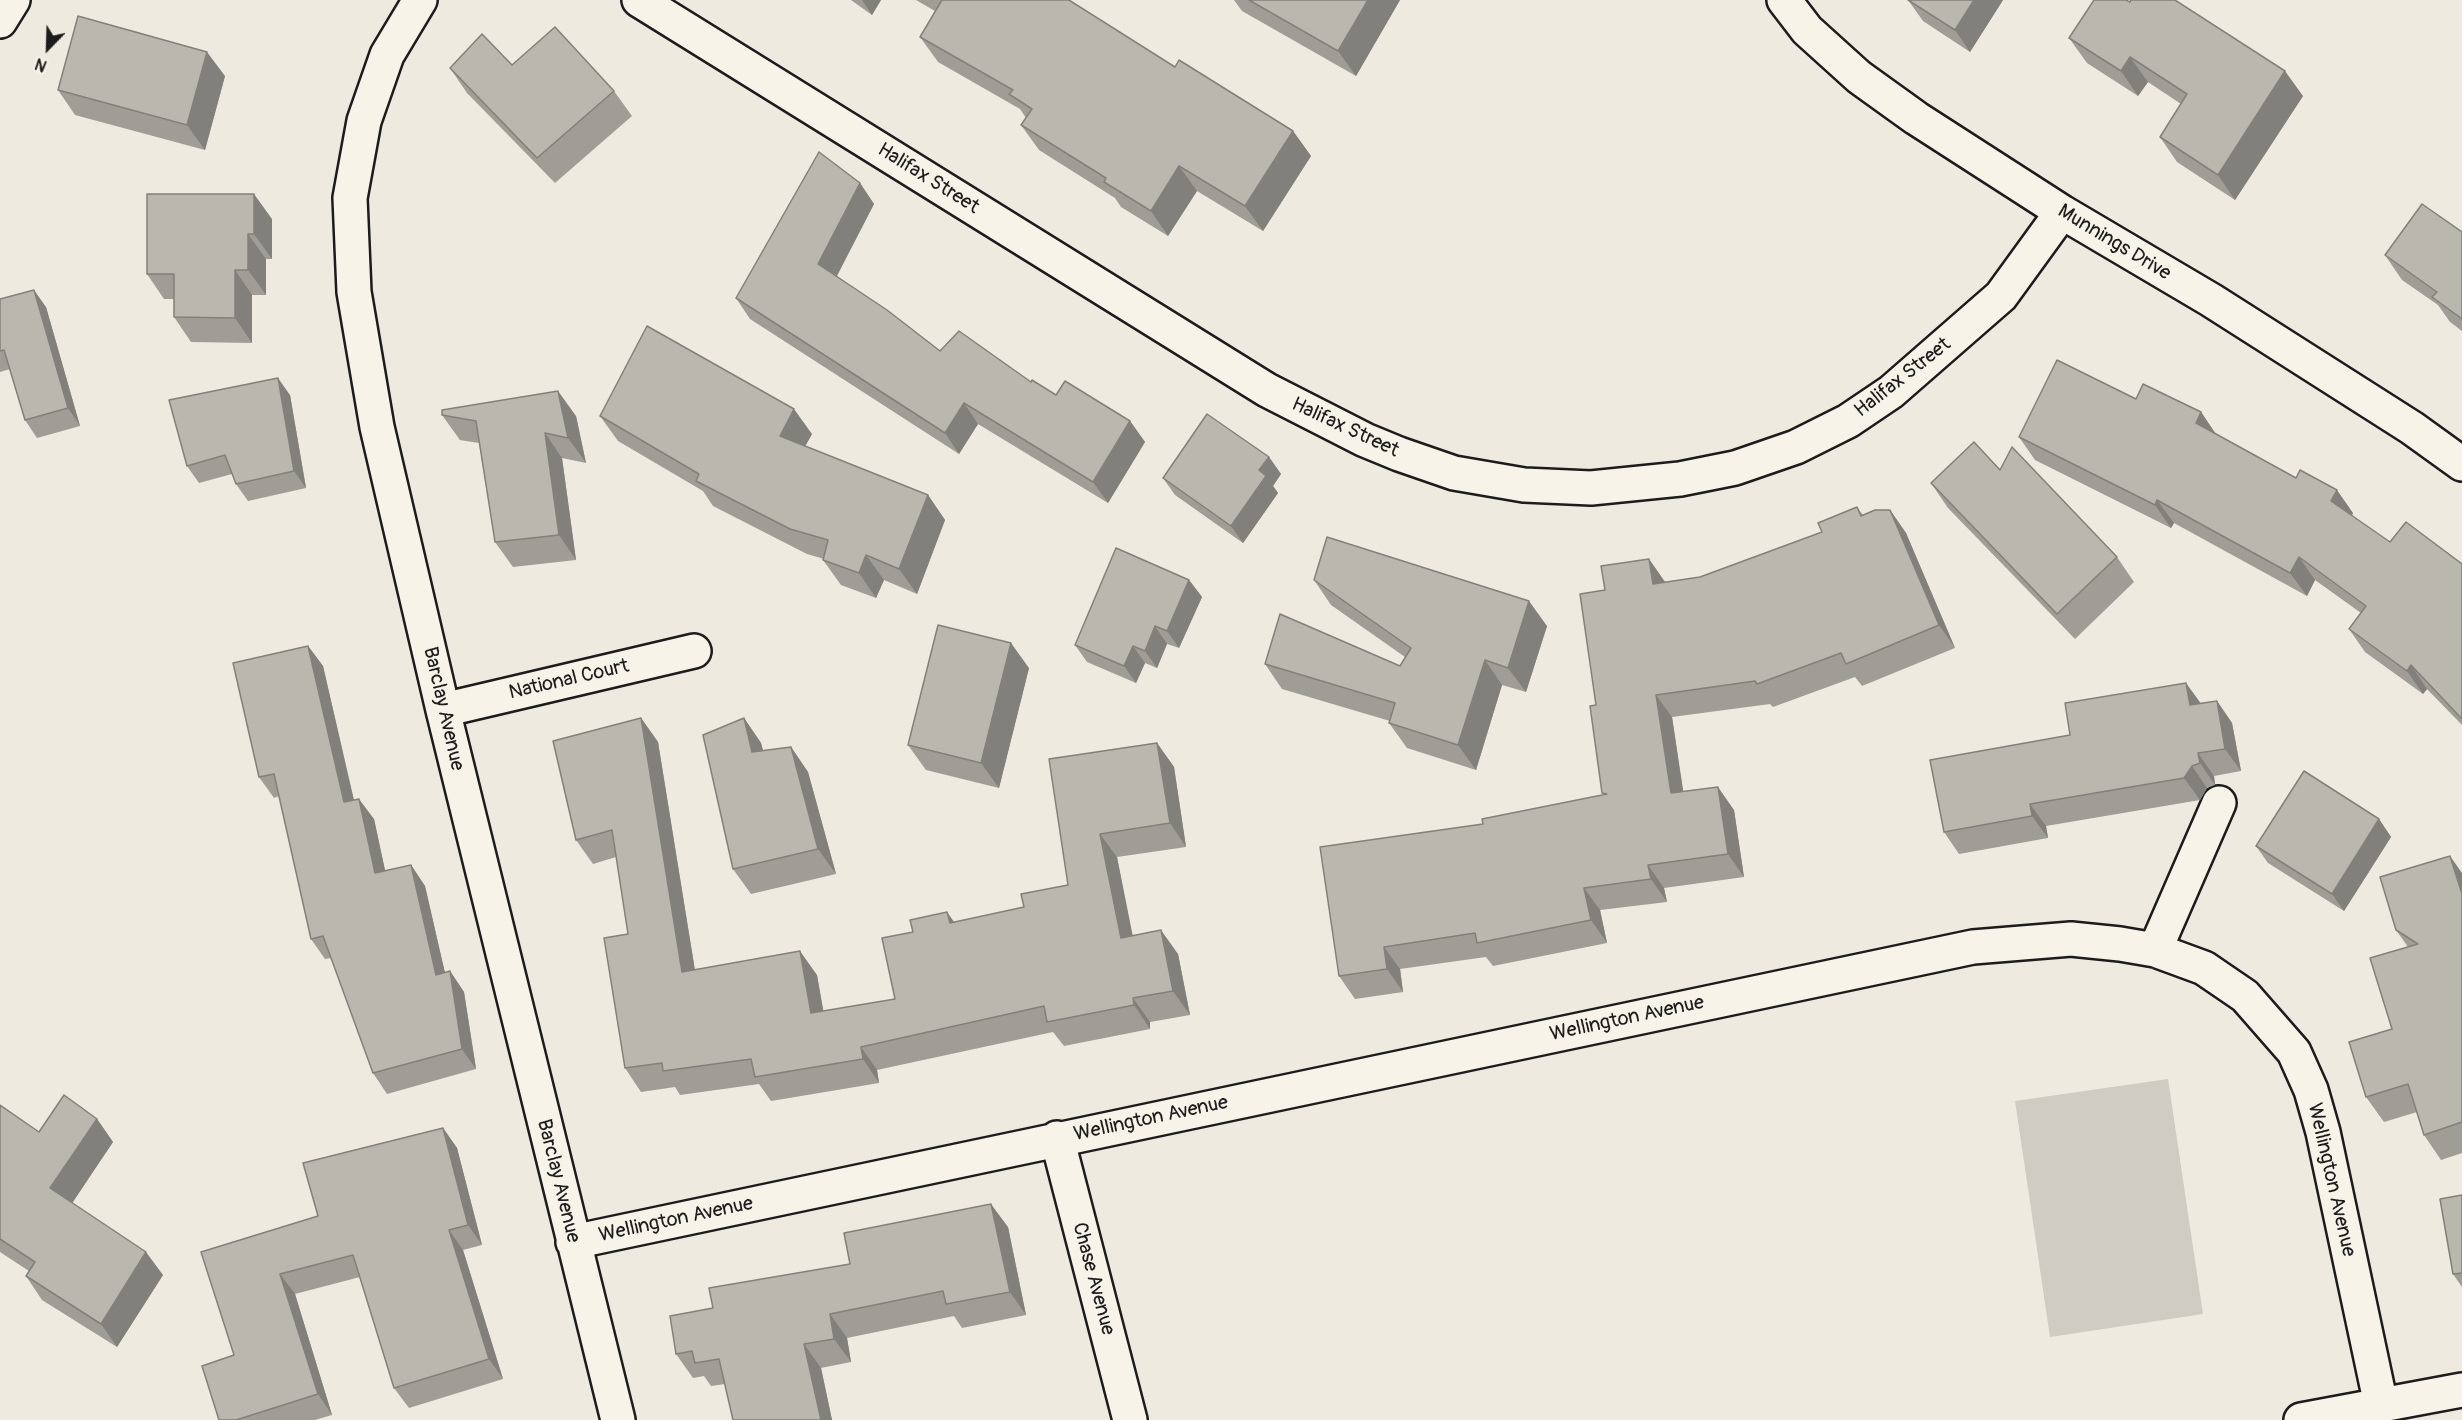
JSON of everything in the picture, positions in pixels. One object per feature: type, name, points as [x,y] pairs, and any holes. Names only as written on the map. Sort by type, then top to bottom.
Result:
[{"type":"street","points":[[0,21],[13,0]]},
{"type":"street","name":"Barclay Avenue","points":[[420,0],[387,55],[364,121],[350,198],[350,247],[366,374],[443,710],[618,1420]]},
{"type":"street","name":"Halifax Street","points":[[639,0],[1268,390],[1365,440],[1399,454],[1454,473],[1524,485],[1591,488],[1680,479],[1735,468],[1796,447],[1848,421],[1891,392],[2001,296],[2062,212]]},
{"type":"street","name":"Munnings Drive","points":[[1784,0],[1807,30],[1859,77],[1935,131],[2062,212],[2220,306],[2412,428],[2462,464]]},
{"type":"street","name":"National Court","points":[[443,710],[694,651]]},
{"type":"street","points":[[2155,950],[2219,803]]},
{"type":"street","name":"Wellington Avenue","points":[[573,1242],[1057,1138],[1973,947],[2071,939],[2155,950],[2204,968],[2245,996],[2294,1052],[2311,1090],[2323,1132],[2381,1405]]},
{"type":"street","name":"Chase Avenue","points":[[1057,1138],[1130,1420]]},
{"type":"street","points":[[2301,1420],[2462,1390]]},
{"type":"shaded area","points":[[2168,1079],[2203,1314],[2050,1337],[2015,1101]]},
{"type":"building","points":[[942,0],[1069,0],[1175,67],[1179,60],[1293,131],[1245,206],[1179,166],[1151,211],[1104,182],[1106,178],[1021,125],[1032,109],[1009,94],[1013,90],[920,37]]},
{"type":"building","points":[[1249,0],[1368,0],[1338,51]]},
{"type":"building","points":[[1908,0],[1974,0],[1955,30]]},
{"type":"building","points":[[2094,0],[2130,2],[2131,0],[2175,0],[2285,71],[2218,175],[2160,137],[2187,94],[2130,57],[2121,71],[2069,38]]},
{"type":"building","points":[[78,16],[207,52],[187,125],[58,90]]},
{"type":"building","points":[[555,27],[614,91],[537,158],[450,68],[482,34],[512,65]]},
{"type":"building","points":[[819,152],[860,183],[818,264],[887,310],[940,351],[959,331],[1031,382],[1032,380],[1056,395],[1065,381],[1130,421],[1093,482],[964,403],[945,433],[736,298]]},
{"type":"building","points":[[147,194],[254,194],[254,234],[248,234],[248,270],[235,270],[235,318],[174,317],[174,274],[147,274]]},
{"type":"building","points":[[2422,204],[2462,232],[2462,319],[2432,297],[2437,292],[2385,255]]},
{"type":"building","points":[[34,290],[68,408],[25,420],[4,350],[0,351],[0,299]]},
{"type":"building","points":[[647,326],[794,409],[780,436],[928,495],[899,569],[866,555],[859,573],[823,560],[828,540],[790,529],[696,481],[699,474],[600,416]]},
{"type":"building","points":[[2057,360],[2136,399],[2143,384],[2201,412],[2196,423],[2296,478],[2300,470],[2337,490],[2331,501],[2390,542],[2406,522],[2462,564],[2462,719],[2411,665],[2407,671],[2349,629],[2366,606],[2299,557],[2290,573],[2157,500],[2155,505],[2019,437]]},
{"type":"building","points":[[278,378],[294,471],[236,484],[225,455],[187,466],[169,400]]},
{"type":"building","points":[[558,391],[568,438],[545,433],[559,535],[495,542],[476,421],[442,415],[442,410]]},
{"type":"building","points":[[1207,414],[1269,457],[1259,470],[1266,476],[1231,526],[1163,478]]},
{"type":"building","points":[[1974,442],[2000,470],[2012,447],[2117,557],[2057,614],[1931,483]]},
{"type":"building","points":[[1857,507],[1861,516],[1875,510],[1890,510],[1939,625],[1846,664],[1841,653],[1757,684],[1755,681],[1656,695],[1671,793],[1718,787],[1728,854],[1648,865],[1651,879],[1584,888],[1591,920],[1477,943],[1475,933],[1384,947],[1387,969],[1339,976],[1320,847],[1483,824],[1482,819],[1607,794],[1602,793],[1590,706],[1596,705],[1580,594],[1605,590],[1601,566],[1649,559],[1653,584],[1700,577],[1822,532],[1818,523]]},
{"type":"building","points":[[1327,537],[1529,601],[1508,668],[1485,660],[1458,745],[1389,723],[1395,703],[1265,664],[1280,614],[1400,666],[1411,648],[1314,580]]},
{"type":"building","points":[[1116,548],[1189,580],[1167,631],[1155,626],[1145,651],[1133,646],[1124,666],[1075,645]]},
{"type":"building","points":[[938,625],[1011,643],[981,763],[908,745]]},
{"type":"building","points":[[308,646],[344,802],[359,799],[375,873],[411,865],[436,975],[450,971],[462,1049],[373,1073],[323,936],[311,939],[274,774],[259,777],[233,663]]},
{"type":"building","points":[[2186,683],[2190,705],[2217,701],[2225,749],[2198,753],[2200,763],[2192,766],[2184,778],[2030,804],[2032,816],[1944,832],[1930,760],[2070,735],[2065,703]]},
{"type":"building","points":[[641,718],[682,972],[800,951],[811,1013],[895,999],[882,938],[913,932],[910,920],[947,912],[950,923],[1024,907],[1021,894],[1068,885],[1049,759],[1157,743],[1170,823],[1100,834],[1121,938],[1161,930],[1173,991],[1133,998],[1134,1005],[1047,1022],[1044,1006],[861,1047],[863,1059],[755,1077],[751,1059],[663,1071],[662,1063],[625,1068],[604,938],[628,934],[612,830],[576,840],[553,741]]},
{"type":"building","points":[[744,718],[752,752],[791,747],[818,849],[733,869],[703,735]]},
{"type":"building","points":[[2304,771],[2379,819],[2332,894],[2256,846]]},
{"type":"building","points":[[2450,856],[2462,894],[2462,1122],[2424,1135],[2408,1084],[2366,1097],[2349,1042],[2392,1029],[2370,958],[2418,944],[2396,930],[2380,877]]},
{"type":"building","points":[[64,1095],[97,1119],[50,1188],[146,1252],[101,1324],[26,1276],[35,1262],[0,1239],[0,1105],[39,1132]]},
{"type":"building","points":[[443,1128],[468,1225],[449,1230],[489,1359],[394,1388],[353,1255],[280,1274],[318,1394],[236,1420],[219,1420],[202,1366],[234,1355],[201,1252],[318,1216],[303,1163]]},
{"type":"building","points":[[2462,1195],[2462,1273],[2453,1274],[2440,1199]]},
{"type":"building","points":[[991,1204],[1010,1292],[946,1304],[943,1291],[830,1314],[834,1339],[804,1344],[821,1420],[733,1420],[719,1359],[695,1363],[692,1351],[676,1354],[670,1316],[713,1308],[709,1288],[850,1264],[844,1233]]}]
